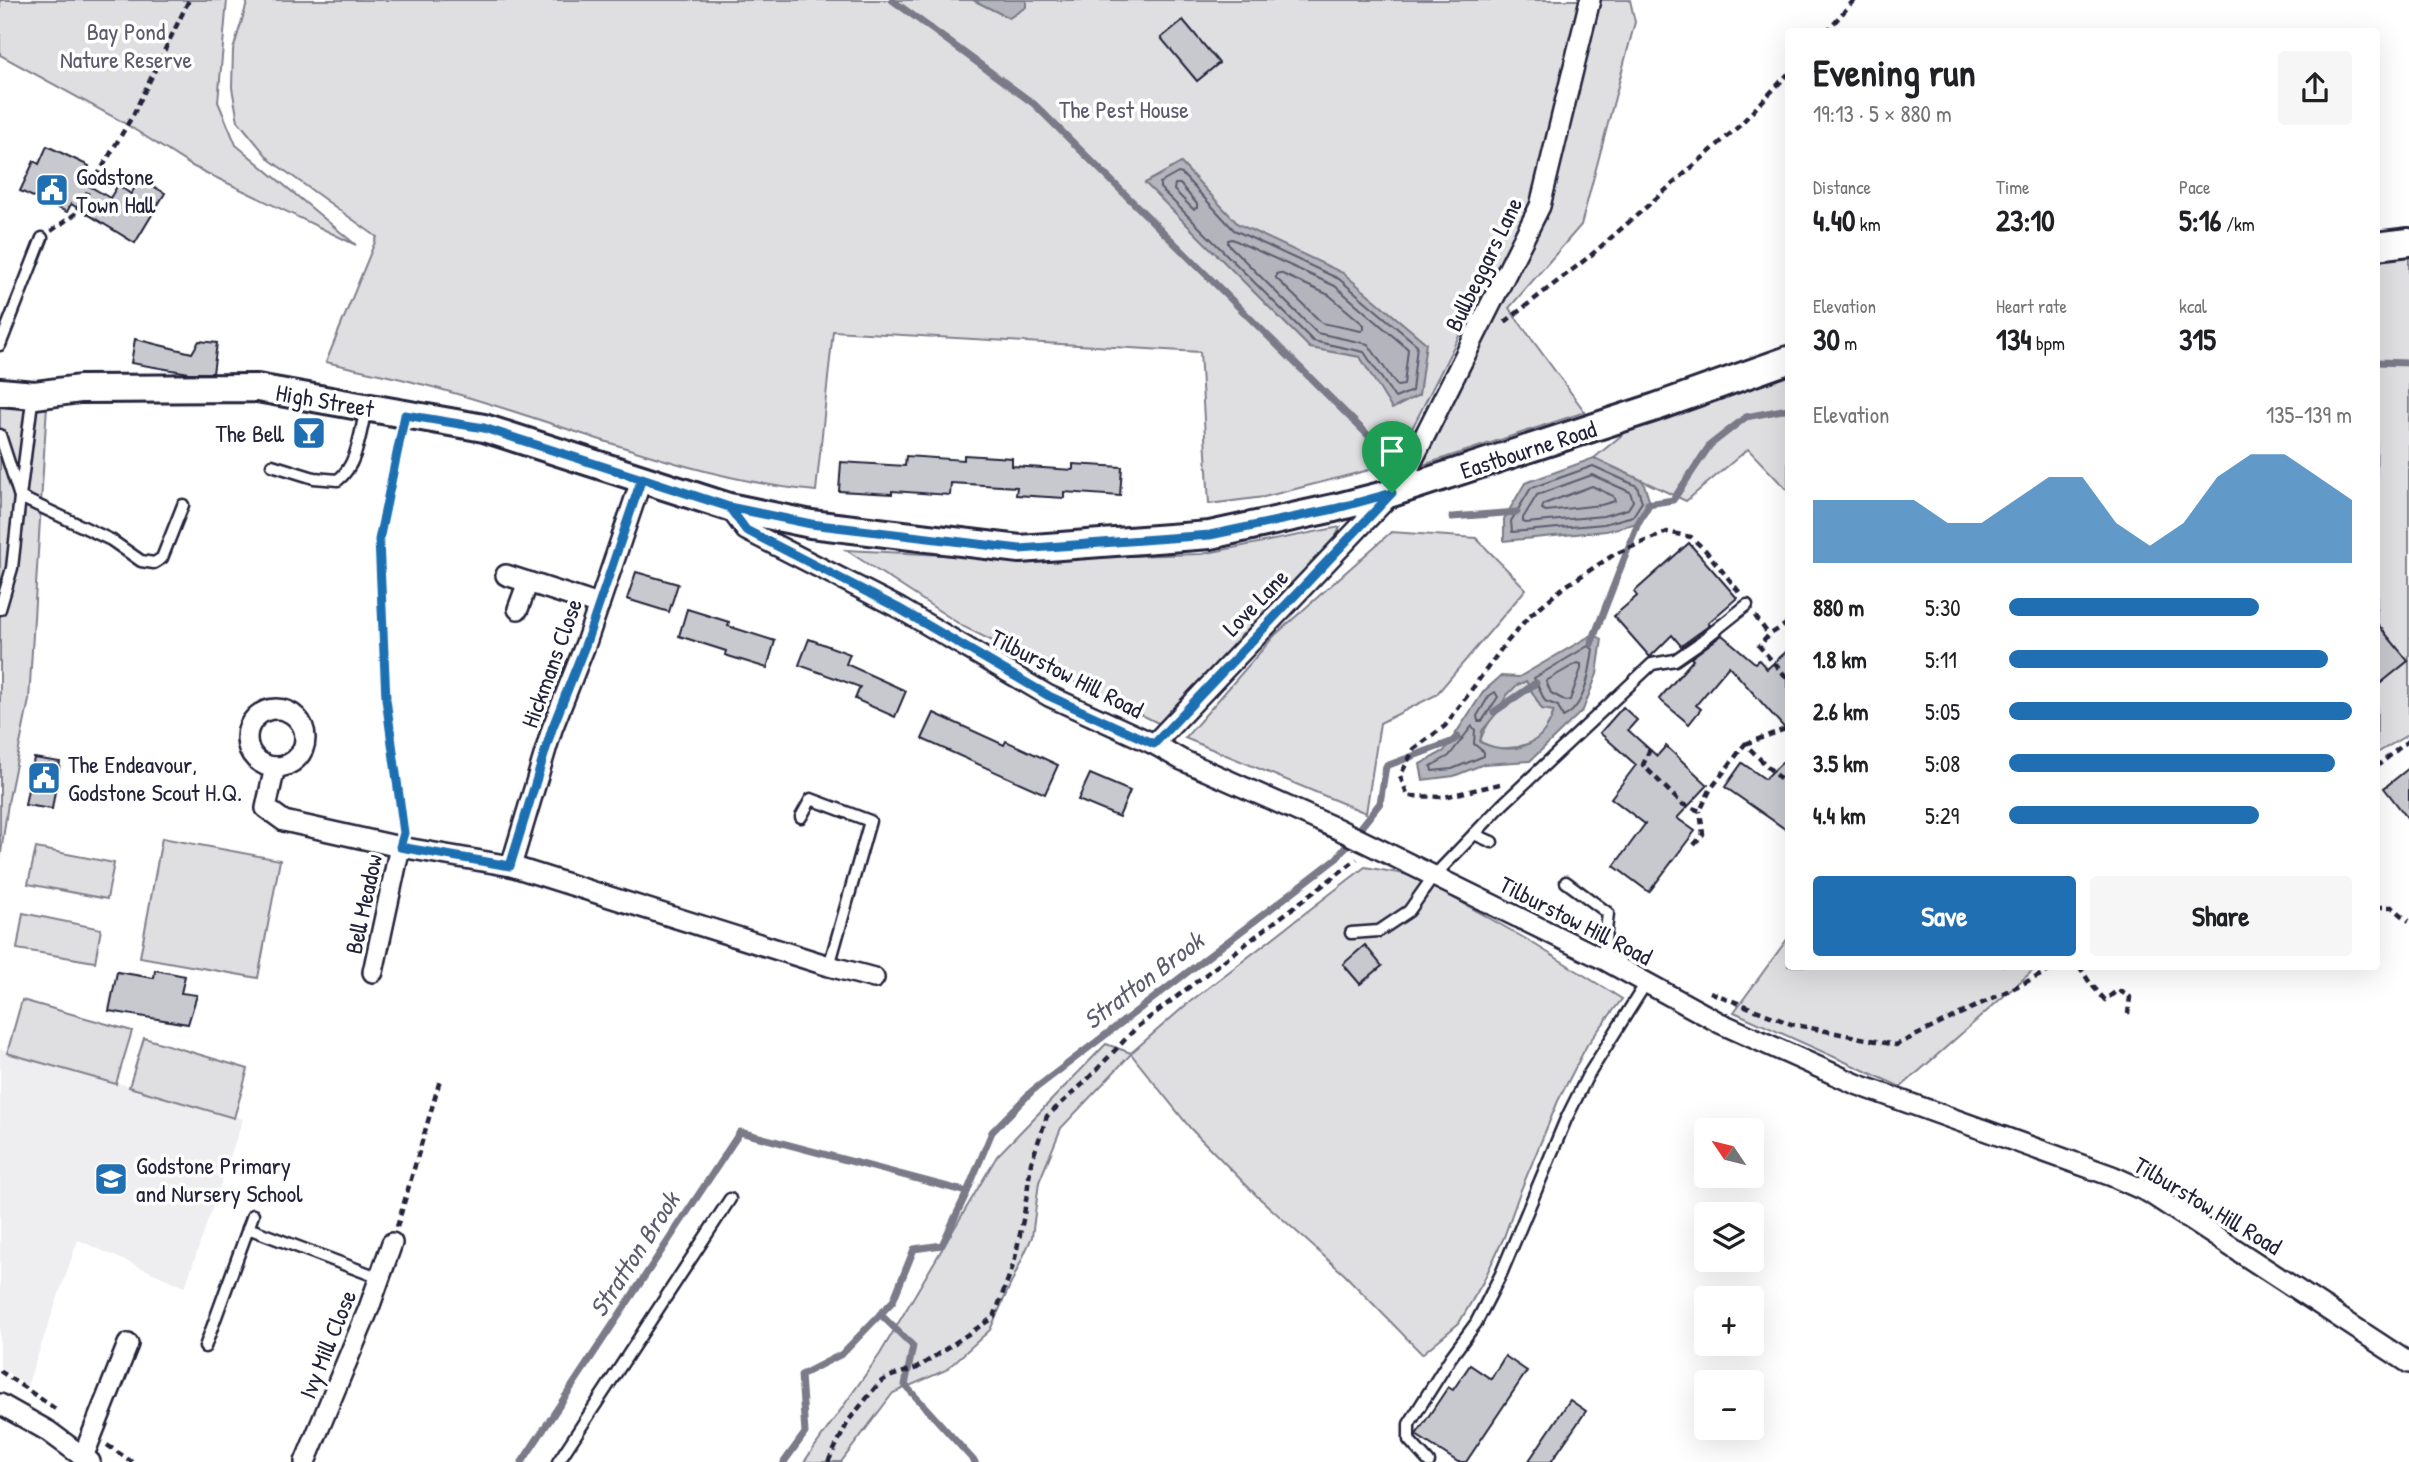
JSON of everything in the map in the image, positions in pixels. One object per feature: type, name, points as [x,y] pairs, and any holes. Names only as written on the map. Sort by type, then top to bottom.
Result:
[{"type":"main road","points":[[2380,246],[2409,242]]},
{"type":"main road","name":"Eastbourne Road","points":[[642,478],[729,507],[811,524],[1020,549],[1210,535],[1334,509],[1392,493],[1656,407],[1785,361]]},
{"type":"main road","name":"High Street","points":[[0,392],[35,395],[80,389],[257,388],[484,428],[642,478]]},
{"type":"street","name":"Bullbeggars Lane","points":[[1392,493],[1408,469],[1540,206],[1590,0]]},
{"type":"street","name":"Hickmans Close","points":[[510,866],[552,729],[599,605],[642,478]]},
{"type":"street","name":"Love Lane","points":[[1154,744],[1392,493]]},
{"type":"street","name":"Tilburstow Hill Road","points":[[729,507],[746,530],[898,608],[1049,696],[1154,744],[1182,761],[1359,839],[1603,959],[1720,1023],[1856,1084],[2112,1176],[2148,1192],[2409,1363]]},
{"type":"street","points":[[506,575],[599,605]]},
{"type":"street","points":[[518,609],[528,582]]},
{"type":"street","name":"Bell Meadow","points":[[275,767],[266,808],[284,821],[400,847],[510,866],[829,967]]},
{"type":"street","name":"Bell Meadow","points":[[373,972],[400,847]]},
{"type":"street","points":[[829,967],[874,978]]},
{"type":"street","name":"Ivy Mill Close","points":[[305,1462],[392,1243]]},
{"type":"street","points":[[0,1404],[48,1431],[86,1459],[128,1344]]},
{"type":"lane","points":[[0,345],[42,238]]},
{"type":"lane","points":[[0,609],[12,568],[31,409],[35,395]]},
{"type":"lane","points":[[272,465],[314,478],[338,480],[348,473],[353,461],[366,408]]},
{"type":"lane","points":[[0,435],[20,497],[111,540],[141,561],[154,564],[162,558],[183,505]]},
{"type":"lane","points":[[1351,933],[1379,931],[1409,911],[1433,877],[1474,834],[1652,664],[1675,660],[1747,605]]},
{"type":"lane","points":[[801,817],[811,799],[870,821],[829,967]]},
{"type":"lane","points":[[1474,834],[1492,842]]},
{"type":"lane","points":[[1566,882],[1608,913],[1603,959]]},
{"type":"lane","points":[[1429,1462],[1409,1440],[1409,1424],[1476,1323],[1502,1274],[1587,1077],[1646,983]]},
{"type":"lane","points":[[558,1462],[730,1199]]},
{"type":"lane","points":[[205,1347],[253,1215]]},
{"type":"lane","points":[[248,1228],[380,1278]]},
{"type":"path","points":[[42,238],[75,214],[133,115],[189,0]]},
{"type":"path","points":[[1830,28],[1854,0]]},
{"type":"path","points":[[1505,322],[1590,256],[1738,127],[1785,77]]},
{"type":"path","points":[[400,847],[404,833],[386,699],[379,540],[405,415]]},
{"type":"path","points":[[1510,779],[1499,785],[1444,797],[1408,796],[1400,776],[1414,748],[1445,726],[1529,616],[1564,587],[1615,554],[1667,532],[1692,537],[1735,586],[1769,635]]},
{"type":"path","points":[[1785,625],[1769,635],[1759,646],[1785,676]]},
{"type":"path","points":[[1694,845],[1703,834],[1700,811],[1710,790],[1745,744],[1785,729]]},
{"type":"path","points":[[2380,764],[2409,740]]},
{"type":"path","points":[[1745,744],[1785,785]]},
{"type":"path","points":[[1650,749],[1643,765],[1682,804],[1700,811]]},
{"type":"path","points":[[828,1462],[857,1408],[879,1383],[917,1368],[995,1317],[1014,1263],[1031,1163],[1052,1110],[1085,1082],[1137,1027],[1276,919],[1329,882],[1364,852],[1359,839]]},
{"type":"path","points":[[2380,907],[2392,907],[2409,921]]},
{"type":"path","points":[[1791,1024],[1896,1045],[2051,970]]},
{"type":"path","points":[[2082,970],[2105,1000],[2118,990],[2130,997],[2128,1014]]},
{"type":"path","points":[[392,1243],[440,1080]]},
{"type":"shaded area","name":"Godstone Primary and Nursery School","points":[[0,1049],[243,1119],[185,1287],[78,1240],[27,1386],[0,1367]]},
{"type":"green space","name":"Bay Pond Nature Reserve","points":[[0,0],[227,0],[218,102],[236,145],[356,245],[192,166],[121,121],[0,55]]},
{"type":"green space","name":"The Pest House","points":[[248,0],[1630,0],[1635,22],[1581,225],[1509,308],[1585,412],[1420,466],[1481,293],[1400,452],[1373,469],[1264,497],[1209,504],[1200,352],[833,331],[816,491],[716,474],[474,399],[326,362],[377,237],[270,160],[238,121],[232,88],[233,50]]},
{"type":"green space","points":[[2409,242],[2409,734],[2380,751],[2380,246]]},
{"type":"green space","points":[[1785,361],[1785,488],[1748,449],[1686,501],[1594,458],[1656,407]]},
{"type":"green space","points":[[0,403],[47,405],[29,700],[8,803],[0,860]]},
{"type":"green space","points":[[1340,527],[1333,544],[1160,724],[964,627],[846,550],[1021,559],[1202,554]]},
{"type":"green space","points":[[1391,532],[1476,538],[1526,589],[1436,695],[1380,723],[1366,813],[1185,738],[1275,635]]},
{"type":"green space","points":[[1526,681],[1542,709],[1554,710],[1539,740],[1518,747],[1495,749],[1480,742],[1507,695],[1516,685]]},
{"type":"green space","points":[[162,838],[280,860],[258,978],[140,957]]},
{"type":"green space","points":[[36,848],[114,863],[107,899],[28,884]]},
{"type":"green space","points":[[1365,867],[1415,876],[1526,939],[1622,999],[1587,1045],[1558,1101],[1504,1237],[1483,1282],[1459,1323],[1422,1354],[1345,1275],[1257,1196],[1191,1129],[1131,1054],[1061,1128],[1039,1182],[1032,1237],[990,1330],[946,1370],[893,1393],[841,1462],[804,1462],[880,1354],[997,1156],[1106,1044],[1131,1053],[1187,1004]]},
{"type":"green space","points":[[23,913],[101,929],[95,962],[17,949]]},
{"type":"green space","points":[[1785,942],[1785,970],[2033,970],[1901,1087],[1734,1012]]},
{"type":"green space","points":[[22,1000],[132,1031],[116,1084],[7,1053]]},
{"type":"green space","points":[[144,1038],[248,1069],[234,1118],[129,1087]]},
{"type":"water","points":[[973,0],[1026,0],[1026,7],[1009,18]]},
{"type":"water","points":[[1181,163],[1238,224],[1343,273],[1426,343],[1419,395],[1392,409],[1360,357],[1310,348],[1145,183]]},
{"type":"water","points":[[1594,458],[1643,481],[1650,503],[1638,523],[1606,531],[1504,541],[1504,519],[1525,483]]},
{"type":"water","points":[[1595,635],[1602,639],[1597,674],[1583,710],[1530,761],[1484,764],[1454,776],[1423,780],[1420,764],[1444,751],[1484,691],[1501,676],[1519,677]],"holes":[[[1526,681],[1542,709],[1554,711],[1543,733],[1535,740],[1515,748],[1480,742],[1482,731],[1517,685]]]},
{"type":"building","points":[[1183,20],[1219,63],[1197,81],[1161,38]]},
{"type":"building","points":[[47,146],[89,166],[81,181],[110,198],[118,185],[131,194],[140,179],[165,193],[135,243],[71,204],[67,212],[20,191],[34,161],[39,164]]},
{"type":"building","points":[[135,339],[192,353],[199,341],[217,343],[213,373],[189,373],[131,363]]},
{"type":"building","points":[[964,455],[1012,458],[1012,466],[1073,470],[1073,464],[1122,467],[1120,496],[1064,492],[1064,498],[1016,495],[1017,487],[951,483],[950,495],[839,491],[841,462],[905,466],[906,456],[964,460]]},
{"type":"building","points":[[1689,543],[1737,598],[1708,623],[1710,625],[1681,646],[1672,635],[1650,657],[1614,616],[1637,596],[1634,592]]},
{"type":"building","points":[[636,572],[678,584],[669,612],[627,599]]},
{"type":"building","points":[[687,609],[729,622],[728,626],[775,641],[767,668],[725,655],[726,651],[679,636]]},
{"type":"building","points":[[2380,627],[2408,661],[2380,684]]},
{"type":"building","points":[[1722,635],[1755,663],[1759,660],[1767,669],[1785,653],[1785,729],[1729,666],[1696,705],[1701,709],[1689,724],[1659,699],[1693,660],[1691,658]]},
{"type":"building","points":[[809,639],[850,654],[846,664],[906,691],[895,717],[855,699],[860,687],[799,665]]},
{"type":"building","points":[[1623,707],[1637,720],[1628,730],[1657,756],[1666,746],[1708,785],[1677,818],[1695,831],[1649,892],[1614,866],[1645,824],[1611,798],[1636,765],[1600,733]]},
{"type":"building","points":[[934,713],[1004,745],[1006,741],[1058,765],[1045,794],[922,739]]},
{"type":"building","name":"The Endeavour, Godstone Scout H.Q.","points":[[34,758],[60,762],[52,809],[25,805]]},
{"type":"building","points":[[1785,760],[1785,829],[1725,787],[1742,763],[1765,779]]},
{"type":"building","points":[[2409,768],[2409,820],[2384,788]]},
{"type":"building","points":[[1090,774],[1130,791],[1119,817],[1078,800]]},
{"type":"building","points":[[1365,945],[1382,966],[1360,984],[1343,964]]},
{"type":"building","points":[[155,970],[185,976],[181,993],[197,995],[188,1024],[109,1011],[117,972],[154,978]]},
{"type":"building","points":[[1505,1356],[1527,1371],[1466,1462],[1458,1462],[1416,1435],[1448,1387],[1453,1390],[1470,1365],[1491,1379]]},
{"type":"building","points":[[1570,1400],[1586,1411],[1551,1462],[1528,1462]]},
{"type":"waterway","points":[[892,0],[1034,104],[1384,451]]},
{"type":"waterway","name":"Stratton Brook","points":[[2380,362],[2409,363]]},
{"type":"waterway","name":"Stratton Brook","points":[[1648,504],[1673,500],[1710,445],[1746,417],[1785,410]]},
{"type":"waterway","name":"Stratton Brook","points":[[1591,644],[1638,523],[1650,503]]},
{"type":"waterway","points":[[1452,517],[1517,512]]},
{"type":"waterway","name":"Stratton Brook","points":[[1494,712],[1536,683]]},
{"type":"waterway","name":"Stratton Brook","points":[[522,1462],[740,1132],[967,1192],[992,1132],[1032,1091],[1337,858],[1380,803],[1386,766],[1458,737]]},
{"type":"waterway","points":[[784,1462],[805,1433],[801,1375],[842,1354],[893,1301],[914,1249],[942,1245],[967,1192]]},
{"type":"waterway","points":[[880,1314],[913,1346],[905,1385],[975,1462]]},
{"type":"place","name":"Godstone Town Hall","points":[[52,190]]},
{"type":"place","name":"The Bell","points":[[309,433]]},
{"type":"place","name":"The Endeavour, Godstone Scout H.Q.","points":[[44,778]]},
{"type":"place","name":"Godstone Primary and Nursery School","points":[[111,1179]]},
{"type":"route","points":[[1392,493],[1154,744],[1049,696],[898,608],[746,530],[729,507],[642,478],[484,428],[405,415],[379,540],[386,699],[404,833],[400,847],[510,866],[552,729],[586,643],[642,478],[729,507],[811,524],[1020,549],[1210,535],[1334,509],[1392,493]]}]
